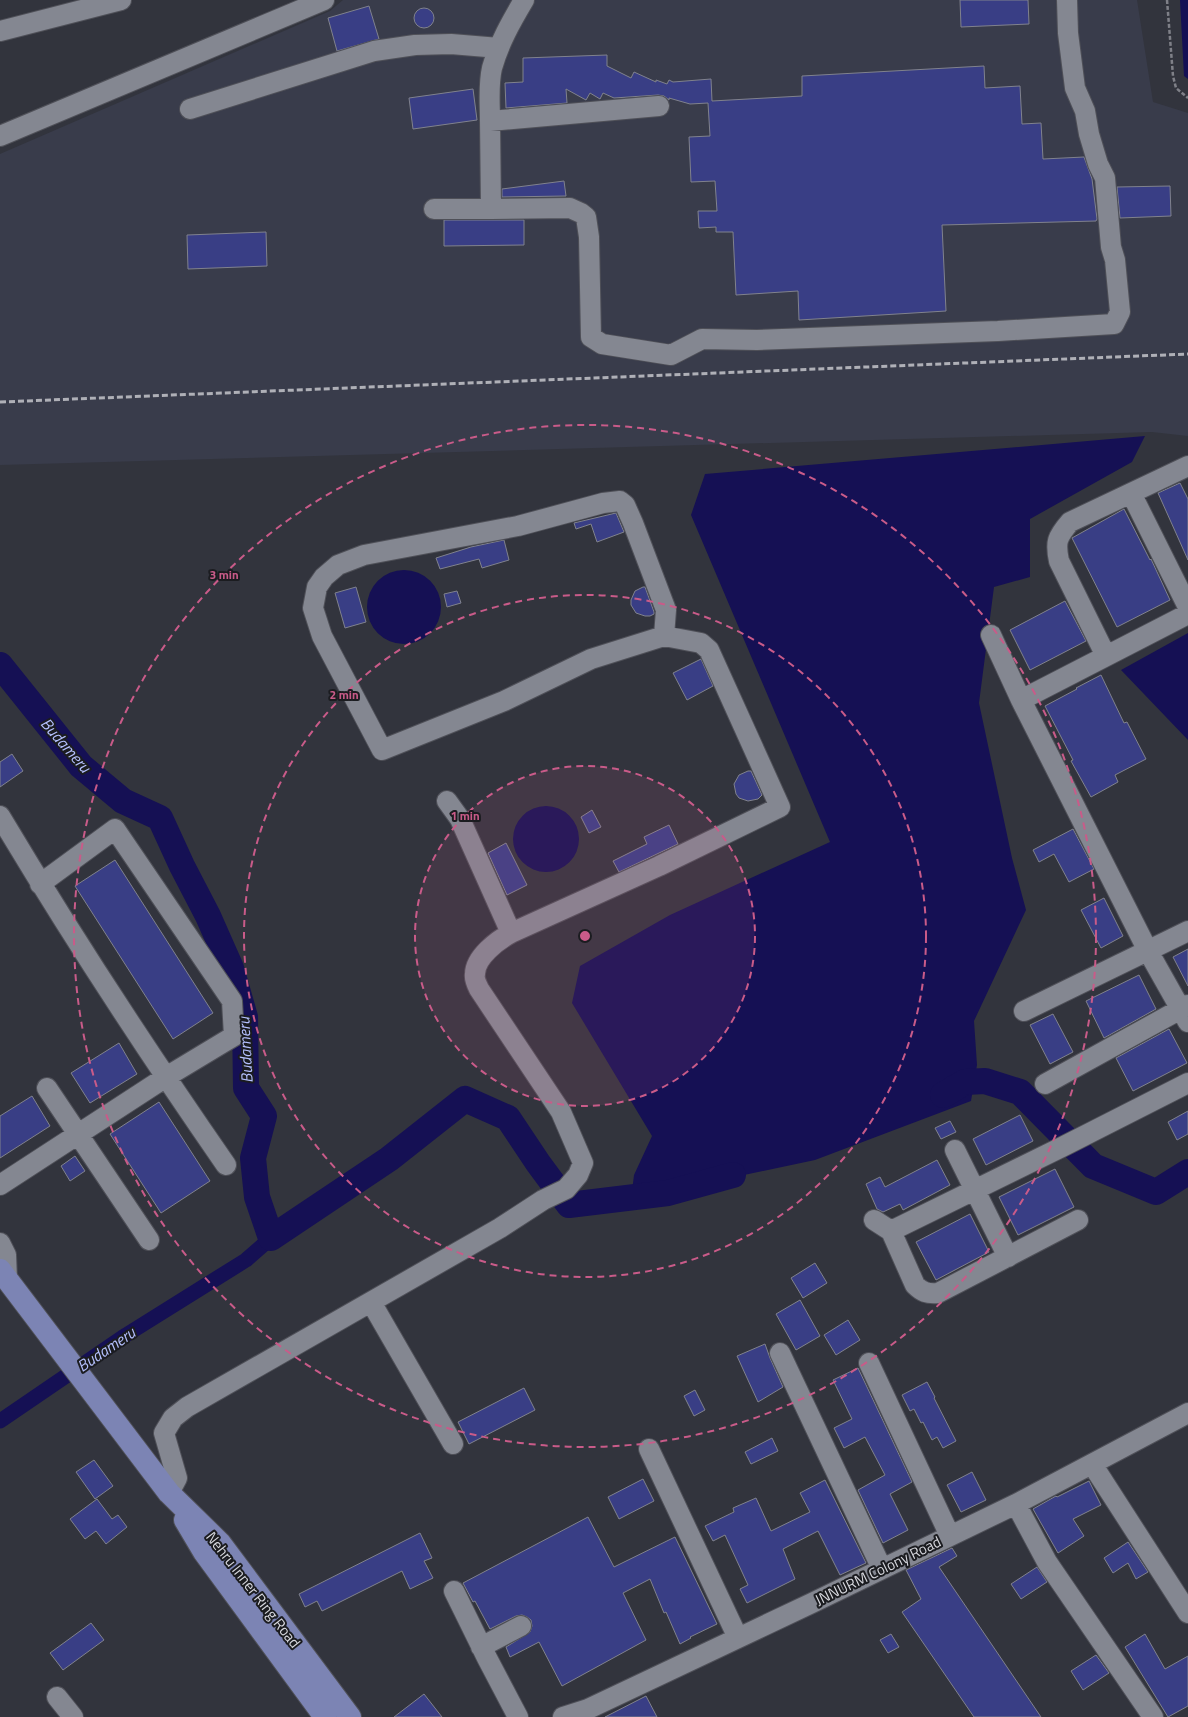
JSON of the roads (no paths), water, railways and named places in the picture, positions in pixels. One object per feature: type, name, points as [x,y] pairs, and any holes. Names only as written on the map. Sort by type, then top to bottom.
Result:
[{"type":"main road","name":"Nehru Inner Ring Road","points":[[2,1275],[169,1493],[220,1543],[350,1717]]},
{"type":"main road","points":[[169,1493],[204,1552],[325,1717]]},
{"type":"street","points":[[0,31],[121,0]]},
{"type":"street","points":[[0,136],[324,0]]},
{"type":"street","points":[[491,209],[490,94],[492,69],[502,38],[524,0]]},
{"type":"street","points":[[434,209],[570,208],[586,217],[589,237],[591,337],[602,344],[671,355],[702,339],[757,340],[998,331],[1114,324],[1120,312],[1115,260],[1111,247],[1105,178],[1098,164],[1089,134],[1085,111],[1075,88],[1068,33],[1068,0]]},
{"type":"street","points":[[190,109],[374,51],[415,45],[451,44],[499,48]]},
{"type":"street","points":[[490,121],[659,106]]},
{"type":"street","points":[[1106,656],[1058,561],[1056,546],[1061,533],[1070,522],[1188,466]]},
{"type":"street","points":[[1131,493],[1188,607]]},
{"type":"street","points":[[169,1493],[177,1478],[164,1433],[173,1418],[186,1407],[500,1228],[544,1200],[566,1189],[578,1176],[583,1163],[561,1112],[479,989],[474,974],[478,964],[489,948],[511,933],[660,866],[780,807],[709,650],[701,642],[664,636],[591,659],[504,701],[382,750],[322,636],[313,608],[317,587],[324,577],[338,564],[364,555],[518,526],[603,503],[620,501],[625,505],[633,523],[666,610],[664,636]]},
{"type":"street","points":[[1021,700],[1188,614]]},
{"type":"street","points":[[991,635],[1021,700],[1148,951],[1186,1012],[1045,1084]]},
{"type":"street","points":[[447,801],[460,819],[511,933]]},
{"type":"street","points":[[0,816],[40,884],[166,1077],[226,1165]]},
{"type":"street","points":[[0,1185],[166,1077],[234,1036],[232,1001],[115,829],[40,884]]},
{"type":"street","points":[[1024,1011],[1188,931]]},
{"type":"street","points":[[891,1230],[1062,1147],[1188,1083]]},
{"type":"street","points":[[47,1088],[148,1240]]},
{"type":"street","points":[[955,1150],[1008,1257]]},
{"type":"street","points":[[874,1220],[891,1230],[915,1285],[921,1291],[930,1294],[938,1293],[1078,1220]]},
{"type":"street","points":[[0,1243],[6,1255],[2,1275]]},
{"type":"street","points":[[370,1302],[453,1444]]},
{"type":"street","points":[[780,1353],[882,1569]]},
{"type":"street","points":[[869,1363],[950,1536]]},
{"type":"street","name":"JNNURM Colony Road","points":[[563,1717],[590,1713],[738,1638],[1016,1504],[1188,1413]]},
{"type":"street","points":[[649,1449],[738,1638]]},
{"type":"street","points":[[1092,1464],[1188,1613]]},
{"type":"street","points":[[1016,1504],[1047,1562],[1153,1717]]},
{"type":"street","points":[[454,1591],[481,1647],[518,1717]]},
{"type":"street","points":[[481,1647],[521,1626]]},
{"type":"street","points":[[57,1697],[73,1717]]},
{"type":"waterway","name":"Budameru","points":[[0,665],[81,766],[123,801],[160,818],[182,866],[208,916],[231,968],[245,1017],[246,1088],[264,1116],[253,1158],[257,1197],[271,1238],[389,1159],[465,1099],[508,1118],[538,1163],[569,1205],[668,1193],[733,1175]]},
{"type":"waterway","points":[[943,1095],[965,1082],[985,1081],[1020,1092],[1093,1166],[1156,1192],[1188,1172]]},
{"type":"waterway","name":"Budameru","points":[[0,1421],[126,1335],[246,1260],[271,1238]]},
{"type":"railway","points":[[0,402],[1188,354]]}]
